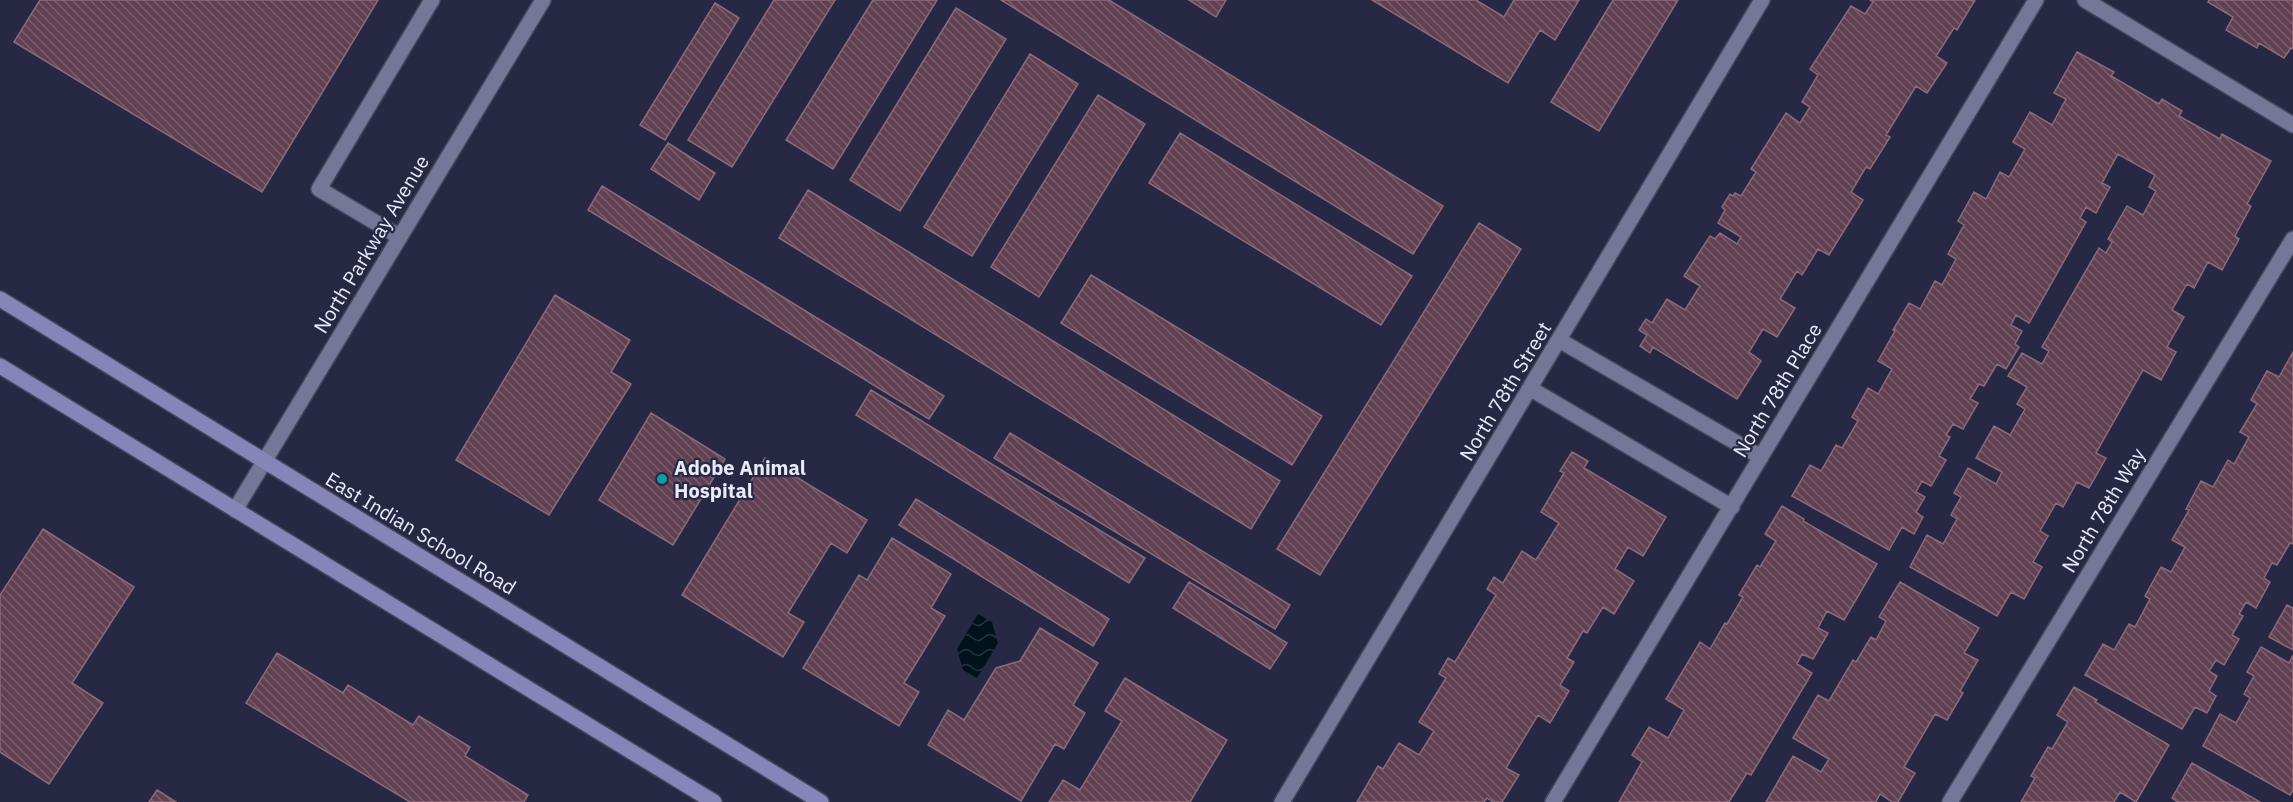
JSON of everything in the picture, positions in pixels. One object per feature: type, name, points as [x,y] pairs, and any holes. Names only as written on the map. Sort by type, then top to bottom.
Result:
[{"type":"main road","name":"East Indian School Road","points":[[0,299],[821,802]]},
{"type":"main road","points":[[0,366],[704,799]]},
{"type":"street","points":[[400,237],[319,189],[432,0]]},
{"type":"street","name":"North Parkway Avenue","points":[[235,510],[543,0]]},
{"type":"street","name":"North 78th Street","points":[[1282,802],[1762,0]]},
{"type":"street","name":"North 78th Place","points":[[1553,802],[2036,0]]},
{"type":"street","points":[[2085,0],[2293,125]]},
{"type":"street","name":"North 78th Way","points":[[1950,802],[2293,239]]},
{"type":"street","points":[[1559,340],[1761,457]]},
{"type":"street","points":[[1531,389],[1732,507]]},
{"type":"water","points":[[978,614],[992,622],[998,643],[977,678],[963,670],[957,649]]},
{"type":"building","points":[[40,0],[378,0],[262,192],[14,42]]},
{"type":"building","points":[[774,0],[835,0],[732,167],[688,140]]},
{"type":"building","points":[[873,0],[937,0],[833,169],[786,140]]},
{"type":"building","points":[[1001,0],[1109,0],[1443,206],[1413,254]]},
{"type":"building","points":[[1189,0],[1226,0],[1216,17]]},
{"type":"building","points":[[1372,0],[1476,0],[1504,17],[1514,0],[1579,0],[1555,40],[1540,30],[1508,83]]},
{"type":"building","points":[[1613,0],[1678,0],[1599,131],[1551,102]]},
{"type":"building","points":[[1870,0],[1975,0],[1957,30],[1954,28],[1936,56],[1947,63],[1927,93],[1916,86],[1886,135],[1890,137],[1870,169],[1866,167],[1851,192],[1863,200],[1829,255],[1818,249],[1802,275],[1797,271],[1780,299],[1795,308],[1777,337],[1763,329],[1749,352],[1761,361],[1737,399],[1653,347],[1650,353],[1640,346],[1647,335],[1639,330],[1646,319],[1652,323],[1667,299],[1685,310],[1700,286],[1684,276],[1710,236],[1715,239],[1720,233],[1737,244],[1741,237],[1718,223],[1725,210],[1722,207],[1730,194],[1733,196],[1735,193],[1741,196],[1756,172],[1751,169],[1786,113],[1800,123],[1810,107],[1802,102],[1818,75],[1810,69],[1851,6],[1865,14],[1873,2]]},
{"type":"building","points":[[2209,0],[2293,0],[2293,49],[2291,48],[2284,58],[2259,43],[2257,48],[2226,30],[2233,17],[2208,2]]},
{"type":"building","points":[[715,3],[739,18],[665,140],[640,125]]},
{"type":"building","points":[[956,8],[1006,39],[900,211],[850,180]]},
{"type":"building","points":[[2077,52],[2114,72],[2111,76],[2159,104],[2162,99],[2182,111],[2179,116],[2220,139],[2222,134],[2271,161],[2247,204],[2251,206],[2235,236],[2239,239],[2222,270],[2208,262],[2194,288],[2187,284],[2172,310],[2184,317],[2167,347],[2176,352],[2161,380],[2143,370],[2096,453],[2106,458],[2089,488],[2077,482],[2063,507],[2056,503],[2040,531],[2048,536],[2033,562],[2042,567],[2024,599],[2011,592],[1997,616],[1910,567],[1927,535],[1943,544],[1957,519],[1951,515],[1961,497],[1954,493],[1968,468],[1996,484],[2002,472],[1976,458],[1994,426],[2010,435],[2025,409],[2017,404],[2027,387],[2008,376],[2022,353],[2042,364],[2049,351],[2042,347],[2099,248],[2106,253],[2112,242],[2108,239],[2127,206],[2143,215],[2156,191],[2149,187],[2155,175],[2118,154],[2102,183],[2110,187],[2096,213],[2086,207],[2080,218],[2086,222],[2029,323],[2016,315],[2011,325],[2022,331],[2015,344],[2019,347],[2006,369],[1997,364],[1984,386],[1979,384],[1970,399],[1978,403],[1963,429],[1953,424],[1946,435],[1950,437],[1939,456],[1946,460],[1931,486],[1922,481],[1916,492],[1925,497],[1916,512],[1923,517],[1914,534],[1902,527],[1889,550],[1792,496],[1810,465],[1821,471],[1836,445],[1842,448],[1858,421],[1852,417],[1868,388],[1878,394],[1892,369],[1878,361],[1895,331],[1893,330],[1909,303],[1920,309],[1935,281],[1942,285],[1956,259],[1948,254],[1964,225],[1958,221],[1974,192],[1986,199],[2000,172],[2009,177],[2025,149],[2013,142],[2030,112],[2052,125],[2066,99],[2054,93]]},
{"type":"building","points":[[1030,54],[1078,84],[972,256],[924,227]]},
{"type":"building","points":[[1098,95],[1145,124],[1039,297],[991,267]]},
{"type":"building","points":[[1180,133],[1412,276],[1381,325],[1149,183]]},
{"type":"building","points":[[668,143],[715,173],[699,200],[651,169]]},
{"type":"building","points":[[602,186],[944,396],[929,419],[588,210]]},
{"type":"building","points":[[808,190],[1280,481],[1251,529],[779,238]]},
{"type":"building","points":[[1479,223],[1521,249],[1320,575],[1277,549]]},
{"type":"building","points":[[1091,275],[1322,416],[1292,465],[1061,323]]},
{"type":"building","points":[[555,295],[630,340],[611,372],[631,384],[549,515],[456,460]]},
{"type":"building","points":[[2293,352],[2293,544],[2290,543],[2277,565],[2272,563],[2264,578],[2270,582],[2256,608],[2246,602],[2239,614],[2243,616],[2232,635],[2239,639],[2224,665],[2216,660],[2209,671],[2217,676],[2209,691],[2216,696],[2207,713],[2195,707],[2182,729],[2085,675],[2103,644],[2114,650],[2129,624],[2135,627],[2150,599],[2145,596],[2161,567],[2171,572],[2185,547],[2172,540],[2189,510],[2186,509],[2201,481],[2213,487],[2228,460],[2234,464],[2249,437],[2240,432],[2257,404],[2251,400],[2267,371],[2279,377]]},
{"type":"building","points":[[871,390],[1145,558],[1129,583],[856,415]]},
{"type":"building","name":"Adobe Animal Hospital","points":[[651,413],[725,459],[673,545],[599,500]]},
{"type":"building","points":[[1010,433],[1290,605],[1275,629],[994,458]]},
{"type":"building","points":[[1572,452],[1588,461],[1584,468],[1666,517],[1643,556],[1628,547],[1615,569],[1634,581],[1614,614],[1603,607],[1587,633],[1583,631],[1567,658],[1574,662],[1560,685],[1569,691],[1550,723],[1538,715],[1506,768],[1519,775],[1502,802],[1493,802],[1487,798],[1484,802],[1357,802],[1378,766],[1383,769],[1399,743],[1419,755],[1434,731],[1419,722],[1446,678],[1439,674],[1448,658],[1455,662],[1496,595],[1487,589],[1494,577],[1503,583],[1522,551],[1536,560],[1559,523],[1541,512],[1564,473],[1560,471]]},
{"type":"building","points":[[765,458],[867,520],[847,553],[831,543],[788,613],[804,622],[783,657],[682,595]]},
{"type":"building","points":[[916,499],[1109,619],[1093,646],[899,525]]},
{"type":"building","points":[[1782,506],[1804,519],[1803,521],[1877,564],[1844,620],[1827,611],[1818,628],[1828,633],[1813,659],[1802,654],[1797,664],[1812,673],[1751,775],[1747,773],[1729,802],[1619,802],[1642,762],[1632,755],[1649,727],[1668,738],[1684,710],[1666,699],[1700,642],[1710,649],[1725,623],[1727,624],[1743,597],[1739,595],[1757,565],[1760,567],[1776,541],[1765,534]]},
{"type":"building","points":[[43,529],[134,587],[72,683],[103,703],[49,784],[0,752],[0,595]]},
{"type":"building","points":[[892,538],[951,574],[931,608],[945,616],[904,683],[919,692],[899,726],[803,668],[859,575],[867,580]]},
{"type":"building","points":[[1189,582],[1287,643],[1270,669],[1173,608]]},
{"type":"building","points":[[1900,582],[1979,628],[1964,653],[1978,660],[1960,691],[1963,693],[1947,720],[1935,714],[1904,767],[1915,773],[1898,802],[1892,802],[1880,794],[1876,802],[1766,802],[1793,756],[1821,772],[1829,759],[1793,738],[1818,695],[1829,701],[1853,660],[1856,662],[1871,637],[1876,640],[1886,621],[1879,617]]},
{"type":"building","points":[[2287,605],[2293,608],[2293,650],[2269,637]]},
{"type":"building","points":[[1040,628],[1098,663],[1073,705],[1085,713],[1064,749],[1055,744],[1021,801],[928,745],[948,710],[964,720],[996,668],[1020,661]]},
{"type":"building","points":[[2261,647],[2289,663],[2293,655],[2293,790],[2290,795],[2203,746],[2220,714],[2236,723],[2250,698],[2244,694],[2254,676],[2247,672]]},
{"type":"building","points":[[277,653],[343,693],[348,685],[413,725],[419,716],[470,747],[465,756],[528,795],[524,802],[410,802],[246,703]]},
{"type":"building","points":[[1125,678],[1227,740],[1190,802],[1049,802],[1063,780],[1080,790],[1122,721],[1105,711]]},
{"type":"building","points":[[2074,687],[2097,700],[2095,702],[2169,745],[2136,802],[2120,792],[2114,802],[2021,802],[2035,778],[2031,776],[2048,747],[2052,749],[2068,722],[2057,715]]},
{"type":"building","points":[[2192,763],[2260,802],[2178,802],[2172,798]]},
{"type":"building","points":[[157,790],[176,802],[149,802]]},
{"type":"place","name":"Adobe Animal Hospital","points":[[662,479]]}]
